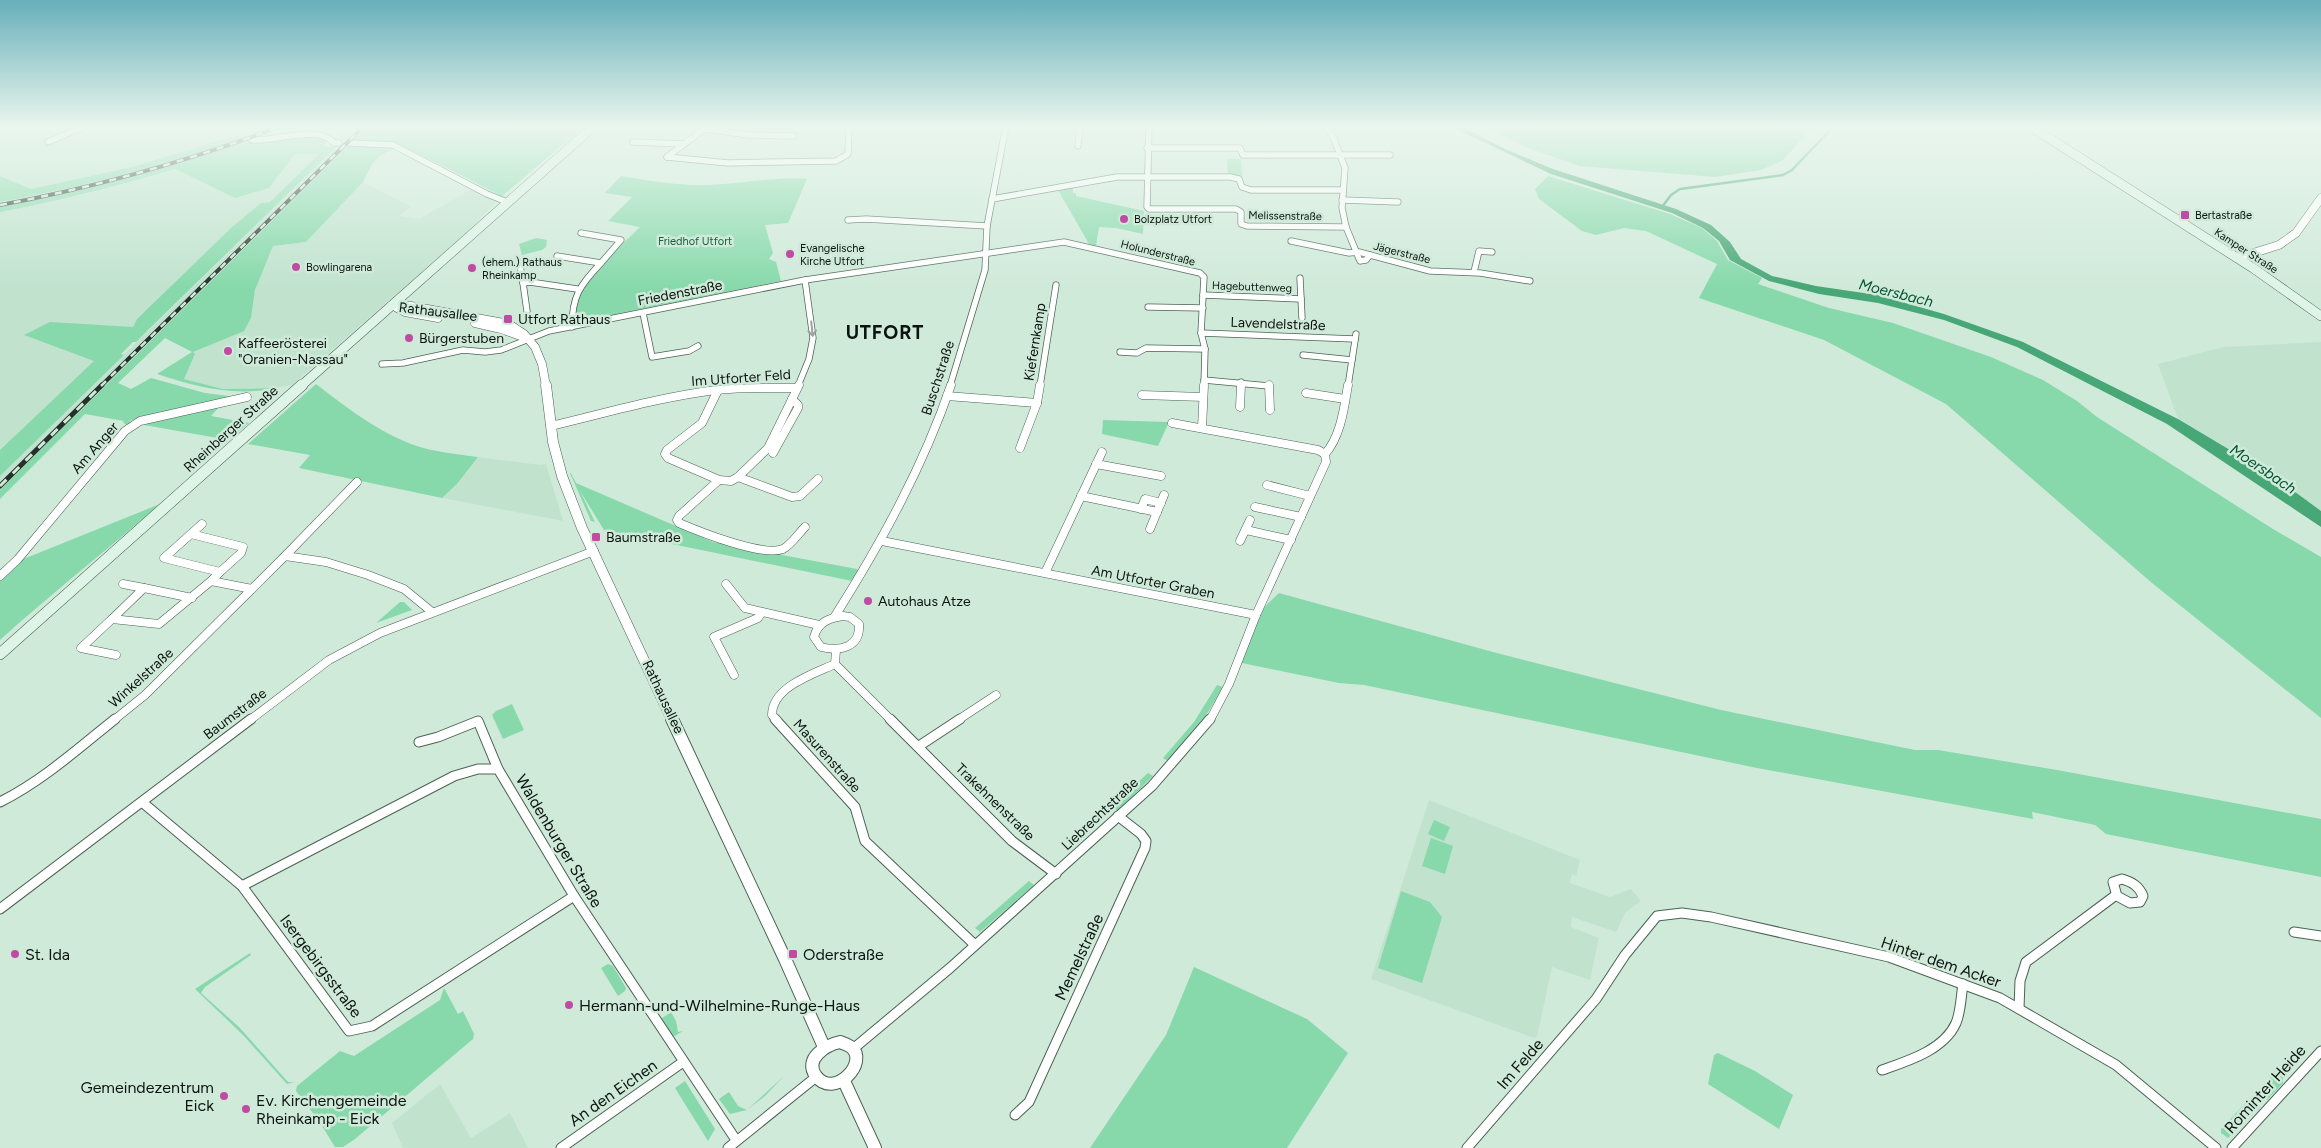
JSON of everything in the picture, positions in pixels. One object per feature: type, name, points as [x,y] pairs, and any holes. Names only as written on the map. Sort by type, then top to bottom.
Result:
[{"type":"main road","name":"Rheinberger Straße","points":[[0,654],[533,180]]},
{"type":"main road","name":"Kamper Straße","points":[[2114,180],[2237,258],[2321,316]]},
{"type":"main road","points":[[0,647],[17,639]]},
{"type":"street","points":[[459,180],[507,202]]},
{"type":"street","name":"Buschstraße","points":[[819,625],[835,616],[882,541],[934,431],[981,286],[996,180]]},
{"type":"street","points":[[992,199],[1102,180]]},
{"type":"street","name":"Melissenstraße","points":[[1148,180],[1147,207],[1149,209],[1236,209],[1241,212],[1241,224],[1247,226],[1346,227]]},
{"type":"street","points":[[1239,180],[1242,187],[1251,190],[1342,190]]},
{"type":"street","points":[[1343,180],[1342,200],[1346,227],[1360,261],[1366,260],[1370,255]]},
{"type":"street","points":[[2237,258],[2279,245],[2296,233],[2321,198]]},
{"type":"street","points":[[1342,200],[1398,202]]},
{"type":"street","points":[[848,220],[866,219],[988,226]]},
{"type":"street","points":[[572,326],[572,313],[577,289],[621,240],[581,233]]},
{"type":"street","name":"Jägerstraße","points":[[1291,241],[1370,255],[1430,271],[1474,272],[1530,281]]},
{"type":"street","name":"Holunderstraße","points":[[986,254],[1071,242],[1200,273],[1204,276],[1201,333],[1205,349],[1202,428]]},
{"type":"street","points":[[1474,272],[1479,251],[1492,252]]},
{"type":"street","name":"Friedenstraße","points":[[382,364],[403,363],[462,350],[492,352],[572,326],[805,280],[986,254]]},
{"type":"street","points":[[557,256],[601,263]]},
{"type":"street","points":[[520,265],[527,311]]},
{"type":"street","name":"Hagebuttenweg","points":[[1300,278],[1302,318]]},
{"type":"street","name":"Im Utforter Feld","points":[[551,426],[658,399],[718,390],[798,388],[809,359],[813,338],[805,280]]},
{"type":"street","points":[[523,283],[530,282],[577,289]]},
{"type":"street","name":"Kiefernkamp","points":[[1020,448],[1037,403],[1048,347],[1056,285]]},
{"type":"street","name":"Hagebuttenweg","points":[[1203,295],[1301,299]]},
{"type":"street","name":"Rathausallee","points":[[391,306],[411,306],[495,320],[518,327],[524,331],[529,339],[542,362],[556,458],[582,528],[785,959],[824,1047]]},
{"type":"street","points":[[1148,307],[1203,308]]},
{"type":"street","points":[[644,313],[650,355],[689,351],[698,346]]},
{"type":"street","name":"Lavendelstraße","points":[[1201,333],[1355,337]]},
{"type":"street","name":"Liebrechtstraße","points":[[853,1049],[975,946],[1152,786],[1208,722],[1229,684],[1256,615],[1326,462],[1325,454],[1329,452],[1335,439],[1345,399],[1355,337]]},
{"type":"street","points":[[1120,352],[1137,352],[1146,348],[1205,349]]},
{"type":"street","points":[[1303,355],[1352,360]]},
{"type":"street","points":[[1204,380],[1269,385],[1270,410]]},
{"type":"street","points":[[1240,407],[1241,382]]},
{"type":"street","points":[[718,390],[702,423],[667,450],[665,454],[668,458],[719,480],[730,481],[738,477],[768,448],[798,388]]},
{"type":"street","points":[[1306,393],[1345,399]]},
{"type":"street","points":[[1142,394],[1203,397]]},
{"type":"street","points":[[946,396],[1037,403]]},
{"type":"street","name":"Am Anger","points":[[0,576],[18,559],[125,431],[140,421],[246,397]]},
{"type":"street","name":"Im Utforter Feld","points":[[773,453],[798,408],[798,405],[792,399]]},
{"type":"street","points":[[1172,423],[1318,450],[1325,454]]},
{"type":"street","points":[[1045,573],[1102,452]]},
{"type":"street","points":[[1096,464],[1161,476]]},
{"type":"street","points":[[738,477],[792,497],[800,496],[818,480]]},
{"type":"street","points":[[719,480],[679,516],[677,520],[679,523],[714,538],[774,551],[785,548],[805,527]]},
{"type":"street","name":"Winkelstraße","points":[[0,802],[16,794],[58,765],[145,694],[357,482]]},
{"type":"street","points":[[1267,485],[1310,496]]},
{"type":"street","points":[[1081,496],[1157,512]]},
{"type":"street","points":[[1141,509],[1145,499],[1162,499],[1150,529]]},
{"type":"street","points":[[1255,507],[1300,517]]},
{"type":"street","points":[[1240,541],[1250,520]]},
{"type":"street","points":[[202,524],[164,558],[220,572]]},
{"type":"street","points":[[1246,530],[1291,540]]},
{"type":"street","points":[[112,619],[159,624],[211,582],[241,553],[243,547],[191,534]]},
{"type":"street","name":"Am Utforter Graben","points":[[882,541],[1256,615]]},
{"type":"street","name":"Baumstraße","points":[[0,909],[330,660],[380,633],[594,552]]},
{"type":"street","points":[[285,556],[326,562],[368,575],[404,589],[432,612]]},
{"type":"street","points":[[211,582],[252,589]]},
{"type":"street","points":[[123,584],[192,598]]},
{"type":"street","points":[[726,584],[745,608],[819,625],[815,631],[816,643],[828,650],[850,646],[859,635],[859,624],[850,617],[835,616]]},
{"type":"street","points":[[116,656],[81,648],[144,588]]},
{"type":"street","points":[[734,674],[714,637],[758,618],[762,612]]},
{"type":"street","points":[[835,664],[836,650]]},
{"type":"street","name":"Trakehnenstraße","points":[[835,664],[1012,841],[1056,874]]},
{"type":"street","name":"Masurenstraße","points":[[835,664],[815,673],[776,698],[772,706],[772,714],[855,807],[864,841],[975,946]]},
{"type":"street","points":[[919,746],[996,695]]},
{"type":"street","points":[[419,742],[478,721],[498,769]]},
{"type":"street","name":"Waldenburger Straße","points":[[242,886],[454,776],[478,769],[498,769],[574,896],[682,1062],[732,1144]]},
{"type":"street","name":"Isergebirgsstraße","points":[[142,802],[242,886],[349,1031],[372,1026],[574,896]]},
{"type":"street","name":"Memelstraße","points":[[1015,1115],[1029,1102],[1145,848],[1146,841],[1141,834],[1118,816]]},
{"type":"street","points":[[2019,1008],[2020,981],[2026,962],[2116,895]]},
{"type":"street","name":"Hinter dem Acker","points":[[1596,999],[1625,954],[1657,916],[1669,914],[1711,917],[1889,957],[2000,998],[2019,1008],[2116,1065],[2216,1148]]},
{"type":"street","points":[[2294,932],[2321,936]]},
{"type":"street","points":[[1882,1070],[1916,1058],[1940,1043],[1956,1024],[1962,984]]},
{"type":"street","name":"Im Felde","points":[[1467,1148],[1596,999]]},
{"type":"street","points":[[840,1042],[853,1049],[856,1063],[852,1073],[844,1080],[831,1084],[825,1083],[816,1077],[813,1070],[814,1061],[824,1047],[840,1042]]},
{"type":"street","name":"Rominter Heide","points":[[2232,1148],[2321,1051]]},
{"type":"street","name":"An den Eichen","points":[[561,1148],[682,1062]]},
{"type":"street","points":[[732,1144],[816,1077]]},
{"type":"street","points":[[844,1080],[875,1148]]},
{"type":"shaded area","points":[[9,180],[74,180],[31,189]]},
{"type":"shaded area","points":[[100,180],[119,180],[55,196],[0,207],[0,202]]},
{"type":"shaded area","points":[[137,180],[197,180],[235,198],[260,180],[293,180],[270,202],[231,228],[137,319],[133,327],[0,450],[0,212],[85,194]]},
{"type":"shaded area","points":[[303,180],[314,180],[0,490],[0,476]]},
{"type":"shaded area","name":"Moersbach","points":[[1568,180],[1586,180],[1676,209],[1711,225],[1730,242],[1741,259],[1772,276],[1816,286],[1877,295],[1944,314],[2023,342],[2178,419],[2272,475],[2321,511],[2321,527],[2167,424],[2017,347],[1944,320],[1878,303],[1819,294],[1769,281],[1730,260],[1719,241],[1703,228],[1672,213]]},
{"type":"shaded area","points":[[363,182],[411,207],[399,216],[419,219],[479,185],[502,196],[466,233],[292,385],[276,388],[223,389],[184,379],[195,354],[192,352],[251,318],[255,290],[273,246],[306,242]]},
{"type":"shaded area","points":[[2321,342],[2321,511],[2272,475],[2178,419],[2158,364],[2223,347]]},
{"type":"shaded area","points":[[478,457],[540,465],[546,464],[563,521],[442,498],[457,484]]},
{"type":"shaded area","points":[[1429,800],[1580,860],[1576,876],[1572,874],[1570,883],[1610,897],[1631,889],[1641,901],[1625,913],[1616,932],[1572,917],[1571,927],[1599,938],[1590,980],[1552,967],[1537,1037],[1534,1038],[1371,979]]},
{"type":"shaded area","points":[[440,1084],[471,1138],[510,1113],[528,1148],[403,1148],[392,1123]]},
{"type":"green space","points":[[0,180],[9,180],[31,189],[74,180],[105,180],[0,202]]},
{"type":"green space","points":[[119,180],[137,180],[0,212],[0,207]]},
{"type":"green space","points":[[197,180],[275,180],[269,188],[235,198]]},
{"type":"green space","points":[[293,180],[303,180],[136,342],[133,342],[121,354],[124,355],[0,476],[0,450],[94,361],[24,335],[50,322],[133,327],[137,319],[231,228],[261,203],[270,202]]},
{"type":"green space","points":[[314,180],[364,180],[306,242],[273,246],[255,290],[251,318],[244,331],[193,352],[195,354],[184,379],[223,389],[276,388],[261,391],[231,391],[201,387],[157,374],[192,352],[165,338],[118,383],[131,389],[151,378],[205,393],[237,397],[128,421],[134,422],[126,425],[124,421],[85,414],[0,499],[0,490]]},
{"type":"green space","points":[[469,180],[521,180],[502,196]]},
{"type":"green space","name":"Friedhof Utfort","points":[[618,180],[643,180],[688,185],[710,185],[758,180],[807,180],[788,223],[765,225],[773,253],[769,259],[776,262],[781,281],[580,321],[576,320],[577,306],[589,280],[608,257],[640,227],[608,221],[632,197],[605,193]]},
{"type":"green space","points":[[1544,180],[1559,180],[1670,214],[1702,228],[1717,241],[1728,260],[1762,278],[1758,284],[1829,308],[1893,323],[1991,357],[2043,380],[2077,401],[2097,417],[2273,529],[2321,557],[2321,718],[2152,583],[1946,404],[1824,340],[1699,298],[1717,264],[1646,231],[1624,228],[1596,235],[1582,231],[1539,199],[1535,189]]},
{"type":"green space","points":[[1073,187],[1073,193],[1076,193],[1076,196],[1144,211],[1143,234],[1116,228],[1099,227],[1096,246],[1089,244],[1058,190]]},
{"type":"green space","points":[[536,238],[547,240],[546,247],[542,250],[522,255],[519,244]]},
{"type":"green space","points":[[316,384],[363,418],[401,440],[429,449],[478,457],[457,484],[442,498],[299,468],[310,455],[248,444]]},
{"type":"green space","points":[[221,405],[211,416],[249,423],[229,440],[144,425],[148,421]]},
{"type":"green space","points":[[1103,420],[1169,422],[1158,446],[1102,434]]},
{"type":"green space","points":[[570,473],[576,483],[713,542],[857,569],[862,575],[857,582],[604,530],[580,491],[595,522],[591,521]]},
{"type":"green space","points":[[160,504],[0,640],[0,580],[21,560]]},
{"type":"green space","points":[[1279,593],[1493,652],[1721,710],[1915,750],[1938,750],[2057,770],[2321,819],[2321,877],[2106,834],[2095,825],[2032,812],[2033,819],[1752,767],[1364,685],[1339,683],[1237,662],[1256,615]]},
{"type":"green space","points":[[400,602],[404,602],[412,610],[376,623]]},
{"type":"green space","points":[[1217,685],[1223,687],[1205,717],[1168,761],[1163,758],[1194,722]]},
{"type":"green space","points":[[512,704],[524,730],[503,739],[492,715],[496,711]]},
{"type":"green space","points":[[1148,773],[1153,776],[1117,811],[1112,806]]},
{"type":"green space","points":[[1434,820],[1450,827],[1444,841],[1428,834]]},
{"type":"green space","points":[[1431,838],[1453,846],[1445,874],[1422,866]]},
{"type":"green space","points":[[1029,881],[1034,885],[980,932],[975,928]]},
{"type":"green space","points":[[1401,891],[1430,902],[1442,917],[1422,983],[1378,968]]},
{"type":"green space","points":[[250,953],[251,955],[205,987],[201,993],[239,1027],[288,1082],[294,1082],[287,1084],[243,1035],[195,989]]},
{"type":"green space","points":[[608,964],[613,966],[626,988],[618,996],[601,968]]},
{"type":"green space","points":[[1194,967],[1307,1019],[1348,1053],[1287,1148],[1090,1148],[1166,1035]]},
{"type":"green space","points":[[444,988],[458,1014],[463,1011],[474,1034],[473,1039],[355,1139],[343,1147],[335,1147],[319,1121],[296,1091],[297,1086],[340,1051],[354,1056],[440,1000]]},
{"type":"green space","points":[[671,1012],[676,1021],[678,1032],[683,1031],[673,1037],[661,1019]]},
{"type":"green space","points":[[1718,1053],[1755,1071],[1793,1095],[1779,1129],[1708,1084],[1714,1055]]},
{"type":"green space","points":[[2279,1068],[2283,1076],[2283,1083],[2267,1100],[2263,1099],[2255,1093]]},
{"type":"green space","points":[[784,1076],[765,1096],[747,1110]]},
{"type":"green space","points":[[685,1081],[715,1129],[708,1141],[675,1088]]},
{"type":"green space","points":[[729,1092],[738,1106],[747,1110],[730,1114],[719,1099]]},
{"type":"green space","points":[[2252,1096],[2259,1102],[2260,1107],[2228,1138],[2221,1133],[2221,1129]]},
{"type":"waterway","points":[[1662,207],[1671,195],[1680,189],[1749,180]]},
{"type":"railway","points":[[0,205],[113,180]]},
{"type":"railway","points":[[101,386],[310,180]]},
{"type":"railway","points":[[0,486],[102,385]]},
{"type":"place","name":"Bertastraße","points":[[2185,215]]},
{"type":"place","name":"Bolzplatz Utfort","points":[[1124,219]]},
{"type":"place","name":"Evangelische Kirche Utfort","points":[[790,254]]},
{"type":"place","name":"Bowlingarena","points":[[296,267]]},
{"type":"place","name":"(ehem.) Rathaus Rheinkamp","points":[[472,268]]},
{"type":"place","name":"Utfort Rathaus","points":[[508,319]]},
{"type":"place","name":"Bürgerstuben","points":[[409,338]]},
{"type":"place","name":"Kaffeerösterei \"Oranien-Nassau\"","points":[[228,351]]},
{"type":"place","name":"Baumstraße","points":[[596,537]]},
{"type":"place","name":"Autohaus Atze","points":[[868,601]]},
{"type":"place","name":"St. Ida","points":[[15,954]]},
{"type":"place","name":"Oderstraße","points":[[793,954]]},
{"type":"place","name":"Hermann-und-Wilhelmine-Runge-Haus","points":[[569,1005]]},
{"type":"place","name":"Gemeindezentrum Eick","points":[[224,1096]]},
{"type":"place","name":"Ev. Kirchengemeinde Rheinkamp - Eick","points":[[246,1109]]},
{"type":"district","name":"UTFORT","points":[[885,332]]}]
